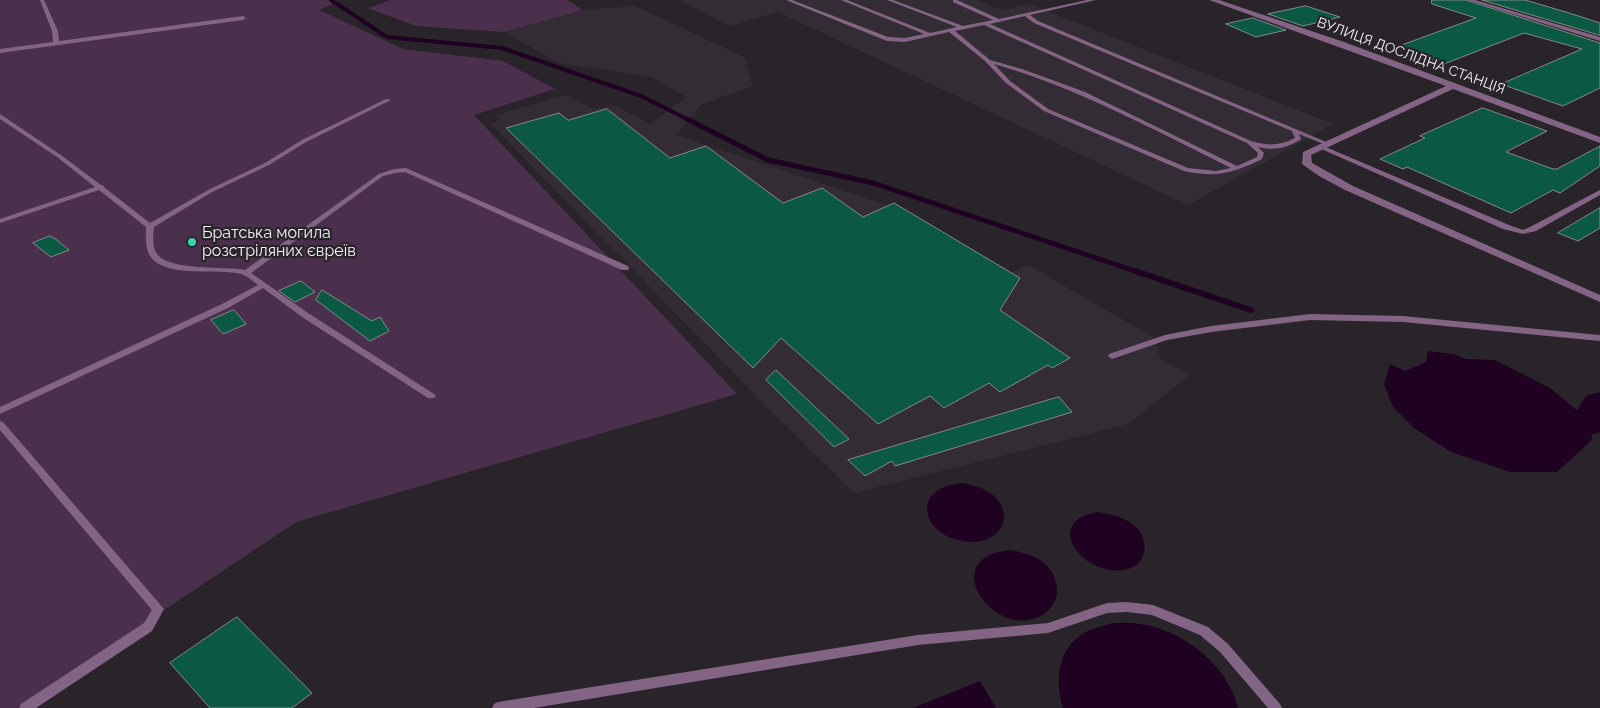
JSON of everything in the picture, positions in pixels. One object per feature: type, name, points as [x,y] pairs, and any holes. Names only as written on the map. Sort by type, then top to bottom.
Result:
[{"type":"street","name":"ВУЛИЦЯ ДОСЛІДНА СТАНЦІЯ","points":[[1212,0],[1341,44],[1600,140]]},
{"type":"street","points":[[1452,86],[1306,154],[1307,164],[1322,174],[1600,299]]},
{"type":"lane","points":[[42,0],[55,31],[56,43]]},
{"type":"lane","points":[[788,0],[887,39],[906,40],[1094,0]]},
{"type":"lane","points":[[843,0],[930,34]]},
{"type":"lane","points":[[889,0],[962,28]]},
{"type":"lane","points":[[1470,0],[1600,39]]},
{"type":"lane","points":[[955,1],[998,20]]},
{"type":"lane","points":[[1025,14],[1036,22],[1295,131],[1506,227],[1523,232],[1533,229],[1600,192]]},
{"type":"lane","points":[[0,51],[243,18]]},
{"type":"lane","points":[[984,23],[1248,142],[1267,148],[1281,148],[1298,139],[1295,131]]},
{"type":"lane","points":[[950,30],[987,60],[1008,82],[1046,110],[1186,170],[1208,175],[1237,168],[1260,158],[1261,153],[1248,142]]},
{"type":"lane","points":[[987,60],[1011,66],[1053,81],[1237,168]]},
{"type":"lane","points":[[150,226],[210,191],[267,164],[304,141],[388,100]]},
{"type":"lane","points":[[0,116],[102,188],[150,226]]},
{"type":"lane","points":[[246,273],[382,175],[406,170],[625,268]]},
{"type":"lane","points":[[0,221],[102,188]]},
{"type":"lane","points":[[150,226],[150,249],[154,256],[162,262],[187,268],[246,273],[305,315],[431,396]]},
{"type":"lane","points":[[0,412],[225,306],[263,285]]},
{"type":"lane","points":[[1112,356],[1165,338],[1310,317],[1403,319],[1600,338]]},
{"type":"lane","points":[[0,424],[158,609],[148,627],[25,708]]},
{"type":"lane","points":[[498,708],[918,640],[1048,628],[1107,608],[1127,607],[1153,610],[1204,631],[1224,648],[1276,708]]},
{"type":"shaded area","points":[[0,0],[335,0],[338,2],[319,10],[403,49],[503,61],[555,89],[474,115],[737,394],[296,522],[17,708],[0,708]]},
{"type":"shaded area","points":[[390,0],[567,0],[583,10],[504,32],[416,26],[368,8]]},
{"type":"shaded area","points":[[679,0],[975,0],[1002,10],[1029,4],[1333,124],[1188,205],[778,12],[730,26]]},
{"type":"shaded area","points":[[635,6],[744,57],[753,86],[702,104],[676,135],[895,208],[1009,274],[1028,265],[1153,337],[1161,360],[1190,375],[1128,424],[854,493],[759,399],[491,124],[500,119],[495,115],[566,95],[593,109],[615,106],[651,124],[687,97],[651,77],[559,63],[504,32],[583,10]]},
{"type":"shaded area","points":[[1428,351],[1454,354],[1466,359],[1495,360],[1550,388],[1590,421],[1592,440],[1557,472],[1510,472],[1451,452],[1414,428],[1393,407],[1384,384],[1390,364],[1405,371],[1426,362]]},
{"type":"shaded area","points":[[963,483],[984,489],[997,499],[1003,510],[1004,522],[998,532],[988,539],[973,542],[954,539],[940,532],[930,520],[927,512],[928,504],[934,493],[947,486]]},
{"type":"shaded area","points":[[1098,512],[1126,520],[1139,531],[1145,545],[1142,558],[1138,564],[1123,570],[1108,570],[1094,565],[1082,557],[1074,547],[1070,536],[1072,526],[1081,517]]},
{"type":"shaded area","points":[[1011,550],[1037,558],[1044,563],[1054,577],[1057,585],[1055,601],[1044,614],[1026,620],[1008,618],[992,609],[980,596],[975,581],[976,567],[988,556]]},
{"type":"shaded area","points":[[1113,623],[1133,623],[1156,628],[1187,642],[1214,664],[1225,678],[1233,692],[1238,708],[1063,708],[1060,697],[1059,674],[1065,653],[1079,636],[1093,629]]},
{"type":"shaded area","points":[[980,681],[996,708],[913,708]]},
{"type":"building","points":[[1432,0],[1466,0],[1600,43],[1600,88],[1563,106],[1501,84],[1582,49],[1524,33],[1444,64],[1396,47],[1476,18],[1432,4]]},
{"type":"building","points":[[1482,0],[1525,0],[1569,13],[1600,23],[1600,35]]},
{"type":"building","points":[[1306,6],[1340,17],[1303,26],[1268,14]]},
{"type":"building","points":[[1253,18],[1286,30],[1256,37],[1226,24]]},
{"type":"building","points":[[1483,108],[1547,131],[1506,152],[1557,169],[1600,146],[1600,166],[1560,193],[1553,190],[1511,213],[1407,167],[1403,169],[1380,159],[1425,138],[1420,136]]},
{"type":"building","points":[[607,109],[670,158],[706,146],[783,203],[822,188],[863,217],[894,203],[1020,278],[1000,310],[1070,358],[1052,368],[1048,365],[1000,392],[989,383],[944,408],[930,396],[878,424],[781,338],[753,368],[506,128],[559,113],[568,120]]},
{"type":"building","points":[[1600,208],[1600,228],[1578,241],[1558,233]]},
{"type":"building","points":[[50,236],[69,250],[51,257],[33,243]]},
{"type":"building","points":[[301,281],[315,292],[295,302],[279,291]]},
{"type":"building","points":[[322,290],[372,321],[380,317],[389,331],[370,341],[316,300]]},
{"type":"building","points":[[234,310],[246,324],[223,334],[211,320]]},
{"type":"building","points":[[776,370],[849,439],[834,447],[766,380]]},
{"type":"building","points":[[1059,397],[1072,412],[895,466],[892,461],[865,476],[848,460]]},
{"type":"building","points":[[237,617],[312,693],[292,708],[210,708],[170,663]]},
{"type":"waterway","points":[[331,0],[387,37],[502,48],[641,96],[687,119]]},
{"type":"waterway","points":[[687,119],[768,160],[873,183],[1138,272]]},
{"type":"waterway","points":[[1135,271],[1251,310]]},
{"type":"waterway","points":[[1590,421],[1600,405]]},
{"type":"place","name":"Братська могила розстріляних євреїв","points":[[192,242]]}]
